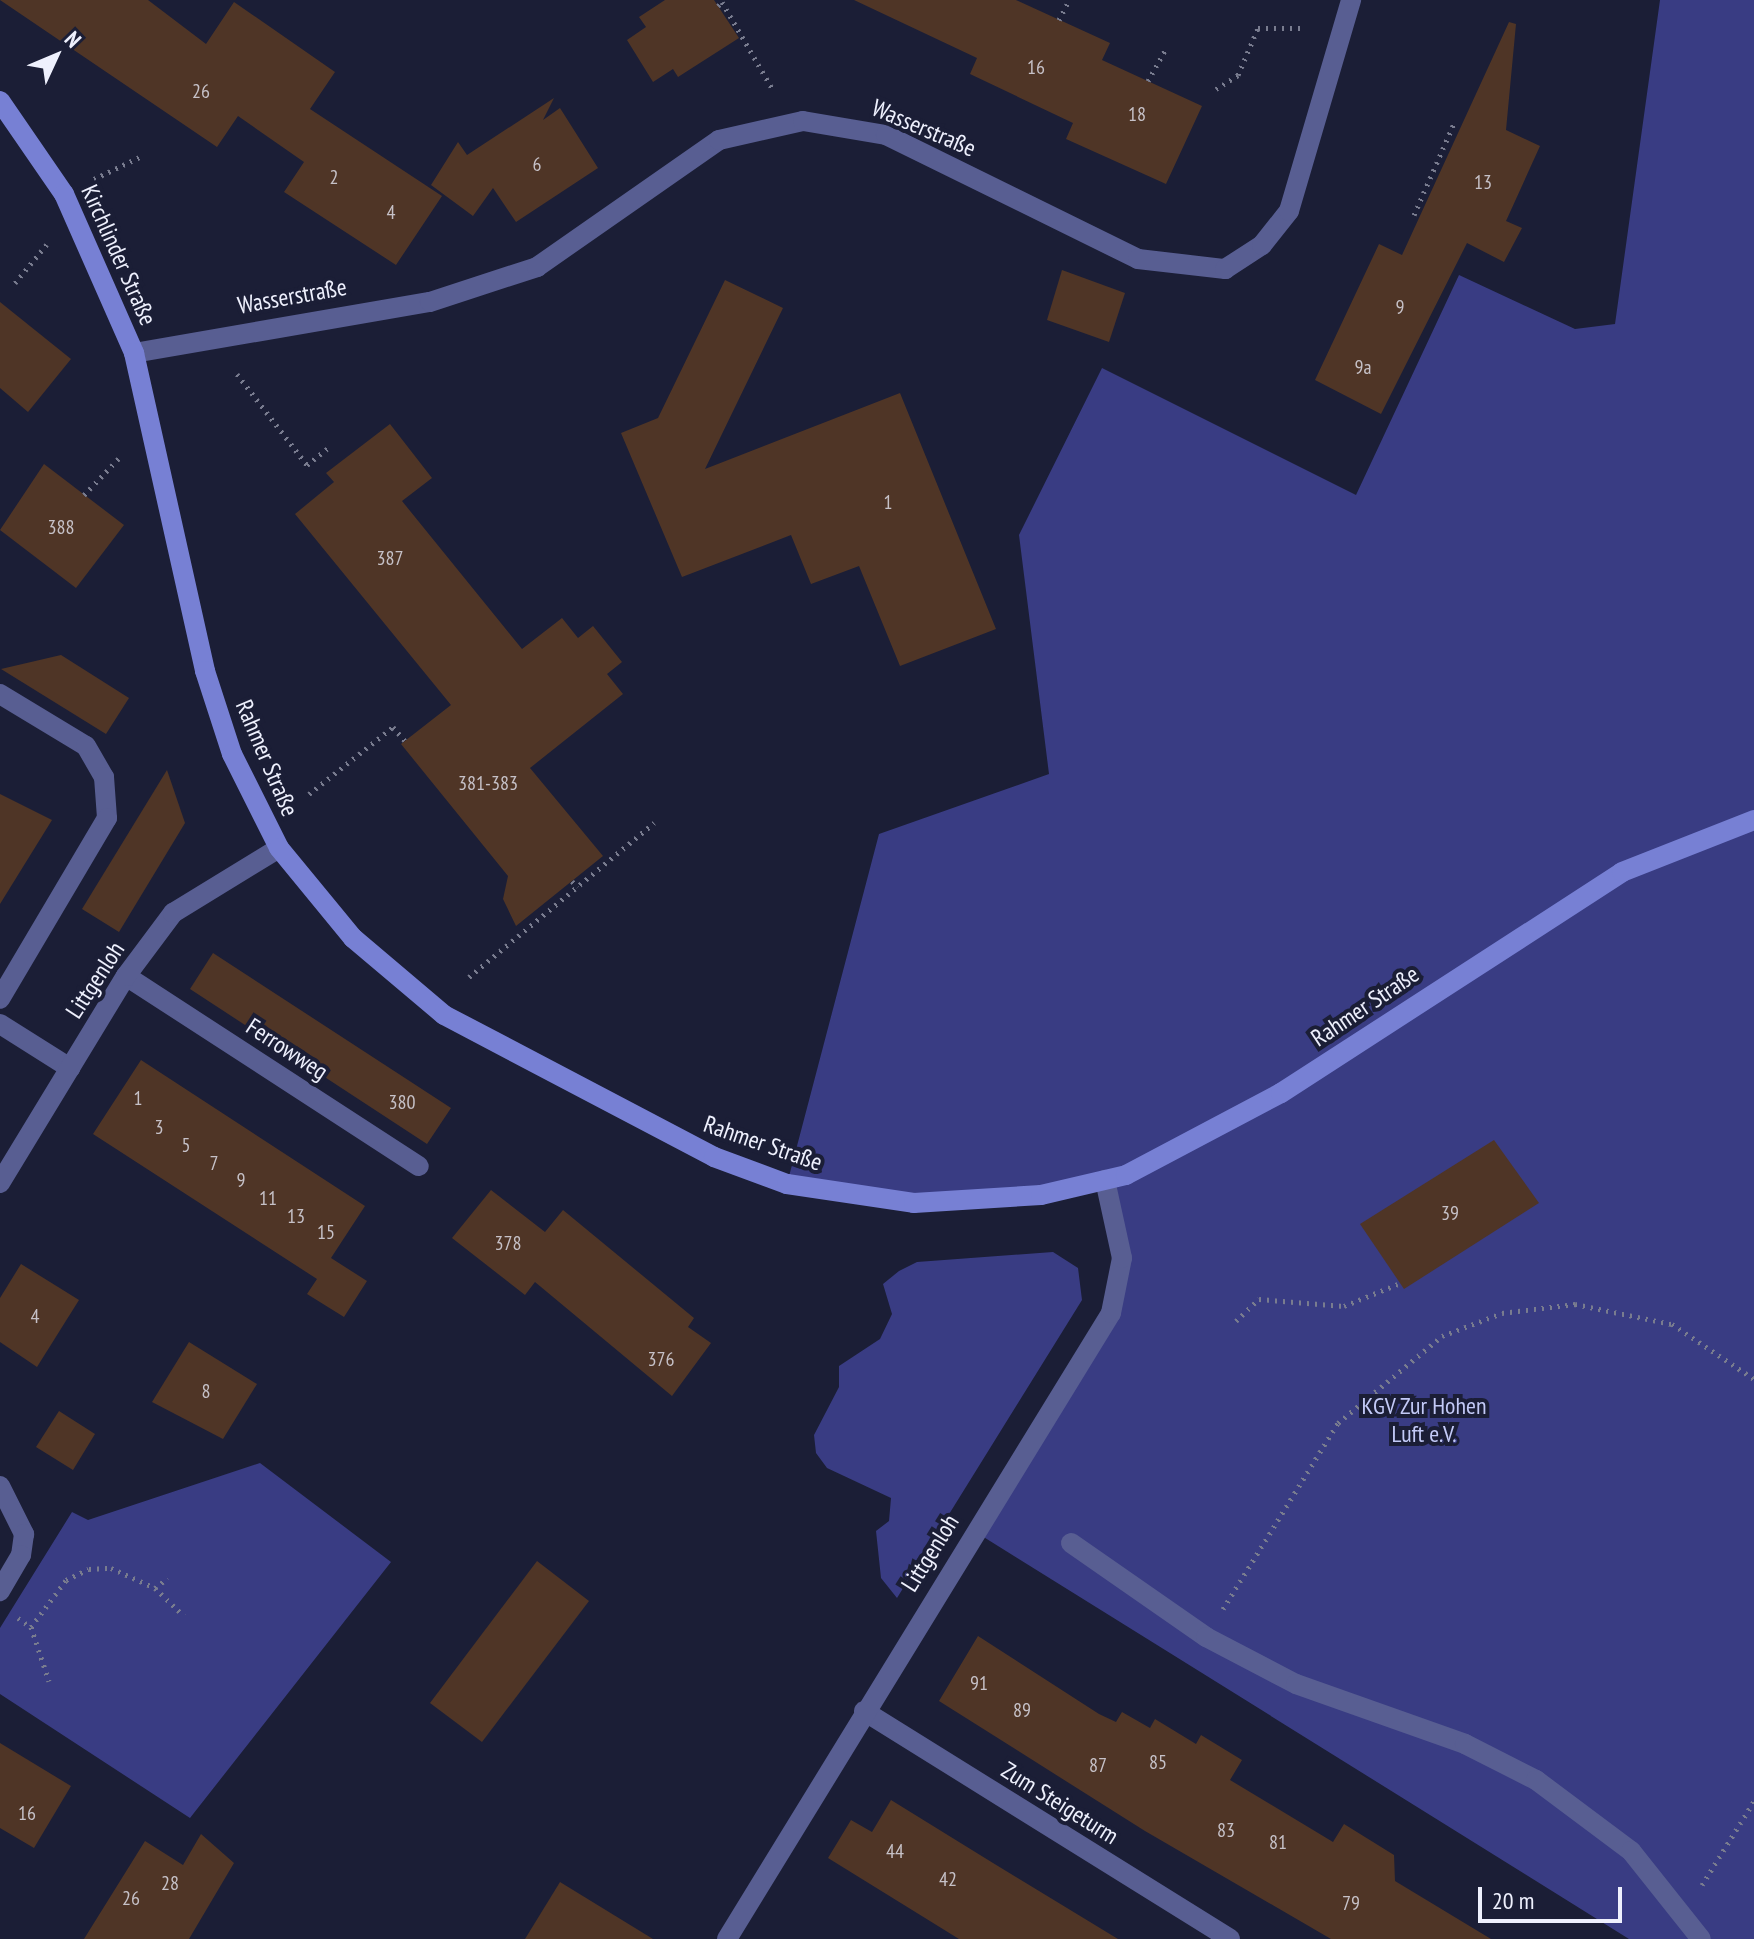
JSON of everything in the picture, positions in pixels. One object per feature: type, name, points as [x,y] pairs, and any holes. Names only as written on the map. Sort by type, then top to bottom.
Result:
[{"type":"main road","name":"Kirchlinder Straße","points":[[0,101],[64,194],[134,353]]},
{"type":"main road","name":"Rahmer Straße","points":[[134,353],[205,671],[232,754],[279,848],[353,938],[444,1015],[714,1157],[787,1184],[914,1203],[1041,1195],[1105,1180],[1202,1139],[1281,1093],[1622,872],[1754,820]]},
{"type":"street","name":"Wasserstraße","points":[[134,353],[430,302],[537,267],[719,140],[803,121],[886,135],[1138,259],[1225,269],[1262,245],[1289,211],[1351,0]]},
{"type":"street","points":[[0,694],[86,746],[104,777],[107,818],[0,999]]},
{"type":"street","name":"Littgenloh","points":[[0,1183],[126,976],[173,913],[279,848]]},
{"type":"street","name":"Ferrowweg","points":[[126,976],[419,1166]]},
{"type":"street","points":[[0,1024],[70,1068]]},
{"type":"street","name":"Littgenloh","points":[[727,1939],[864,1711],[1111,1313],[1122,1258],[1105,1180]]},
{"type":"street","points":[[0,1486],[24,1534],[21,1555],[0,1591]]},
{"type":"street","points":[[1071,1543],[1206,1637],[1296,1684],[1465,1744],[1536,1780],[1631,1851],[1686,1912],[1701,1939]]},
{"type":"street","name":"Zum Steigeturm","points":[[864,1711],[1230,1939]]},
{"type":"path","points":[[1059,20],[1069,0]]},
{"type":"path","points":[[718,6],[722,2],[773,90]]},
{"type":"path","points":[[1216,89],[1238,75],[1258,28],[1304,28]]},
{"type":"path","points":[[1148,81],[1167,47]]},
{"type":"path","points":[[1414,215],[1455,121]]},
{"type":"path","points":[[64,194],[142,156]]},
{"type":"path","points":[[15,283],[49,241]]},
{"type":"path","points":[[237,374],[307,465],[329,447]]},
{"type":"path","points":[[84,495],[122,455]]},
{"type":"path","points":[[309,794],[393,727],[405,741]]},
{"type":"path","points":[[469,977],[654,823]]},
{"type":"path","points":[[572,881],[577,887]]},
{"type":"path","points":[[1236,1321],[1259,1299],[1344,1306],[1398,1284]]},
{"type":"path","points":[[1206,1637],[1338,1423],[1442,1336],[1502,1313],[1575,1304],[1672,1324],[1753,1377]]},
{"type":"path","points":[[31,1627],[66,1580],[89,1569],[111,1568],[155,1588],[184,1616]]},
{"type":"path","points":[[155,1588],[168,1578]]},
{"type":"path","points":[[10,1613],[31,1627],[49,1681]]},
{"type":"path","points":[[1686,1912],[1754,1801]]},
{"type":"green space","name":"KGV Zur Hohen Luft e.V.","points":[[1660,0],[1754,0],[1754,1939],[1629,1939],[974,1531],[1111,1313],[1122,1258],[1110,1184],[985,1201],[787,1184],[879,834],[1049,774],[1019,535],[1102,368],[1356,495],[1459,275],[1575,329],[1615,324]]},
{"type":"green space","points":[[1053,1252],[1078,1268],[1082,1300],[897,1598],[881,1578],[876,1531],[889,1521],[891,1498],[827,1468],[816,1453],[814,1435],[839,1387],[839,1366],[880,1339],[892,1314],[883,1284],[899,1271],[917,1262]]},
{"type":"green space","points":[[260,1463],[391,1562],[190,1818],[0,1694],[0,1628],[72,1512],[88,1520]]},
{"type":"building","points":[[0,0],[148,0],[206,44],[234,2],[335,72],[310,109],[442,196],[396,265],[284,192],[304,162],[238,116],[217,147]]},
{"type":"building","points":[[665,0],[714,0],[739,38],[678,77],[673,69],[653,82],[627,40],[646,27],[639,17]]},
{"type":"building","points":[[854,0],[1016,0],[1110,43],[1102,60],[1202,106],[1166,184],[1066,139],[1073,123],[970,74],[977,58]]},
{"type":"building","points":[[1509,22],[1516,24],[1506,130],[1540,146],[1506,221],[1522,228],[1504,262],[1467,243],[1381,414],[1315,380],[1379,244],[1402,255]]},
{"type":"building","points":[[554,98],[543,120],[560,108],[598,168],[516,222],[493,188],[473,216],[431,185],[458,142],[467,155]]},
{"type":"building","points":[[1062,270],[1125,293],[1109,342],[1047,320]]},
{"type":"building","points":[[725,280],[783,308],[705,469],[900,393],[996,629],[900,666],[859,566],[811,584],[791,535],[682,577],[621,433],[658,418]]},
{"type":"building","points":[[0,302],[71,359],[28,412],[0,388]]},
{"type":"building","points":[[390,424],[432,478],[402,501],[522,649],[562,618],[578,638],[593,626],[622,662],[607,674],[623,694],[530,768],[603,856],[516,926],[503,899],[508,876],[401,744],[451,705],[295,514],[334,482],[326,473]]},
{"type":"building","points":[[44,464],[124,525],[76,588],[0,530]]},
{"type":"building","points":[[61,655],[129,698],[106,734],[1,669]]},
{"type":"building","points":[[167,770],[185,823],[119,932],[82,909]]},
{"type":"building","points":[[0,794],[52,820],[0,904]]},
{"type":"building","points":[[213,953],[451,1108],[427,1144],[190,989]]},
{"type":"building","points":[[141,1060],[365,1206],[331,1258],[367,1281],[344,1317],[307,1294],[317,1279],[93,1134]]},
{"type":"building","points":[[1494,1140],[1539,1203],[1404,1289],[1360,1224]]},
{"type":"building","points":[[491,1190],[545,1232],[563,1210],[694,1318],[688,1327],[711,1343],[672,1396],[535,1282],[525,1295],[452,1238]]},
{"type":"building","points":[[21,1264],[79,1300],[37,1367],[0,1342],[0,1298]]},
{"type":"building","points":[[189,1342],[257,1384],[223,1439],[152,1402]]},
{"type":"building","points":[[59,1411],[95,1434],[73,1470],[36,1447]]},
{"type":"building","points":[[537,1561],[589,1601],[482,1742],[430,1703]]},
{"type":"building","points":[[978,1636],[1116,1722],[1122,1712],[1150,1728],[1155,1719],[1196,1744],[1201,1735],[1242,1760],[1230,1780],[1333,1842],[1344,1824],[1394,1855],[1395,1881],[1491,1939],[1331,1939],[1145,1831],[939,1701]]},
{"type":"building","points":[[0,1743],[71,1786],[34,1848],[0,1828]]},
{"type":"building","points":[[891,1800],[1118,1939],[959,1939],[828,1858],[851,1820],[872,1832]]},
{"type":"building","points":[[201,1834],[234,1863],[189,1939],[84,1939],[145,1841],[183,1865]]},
{"type":"building","points":[[560,1882],[653,1939],[525,1939]]}]
